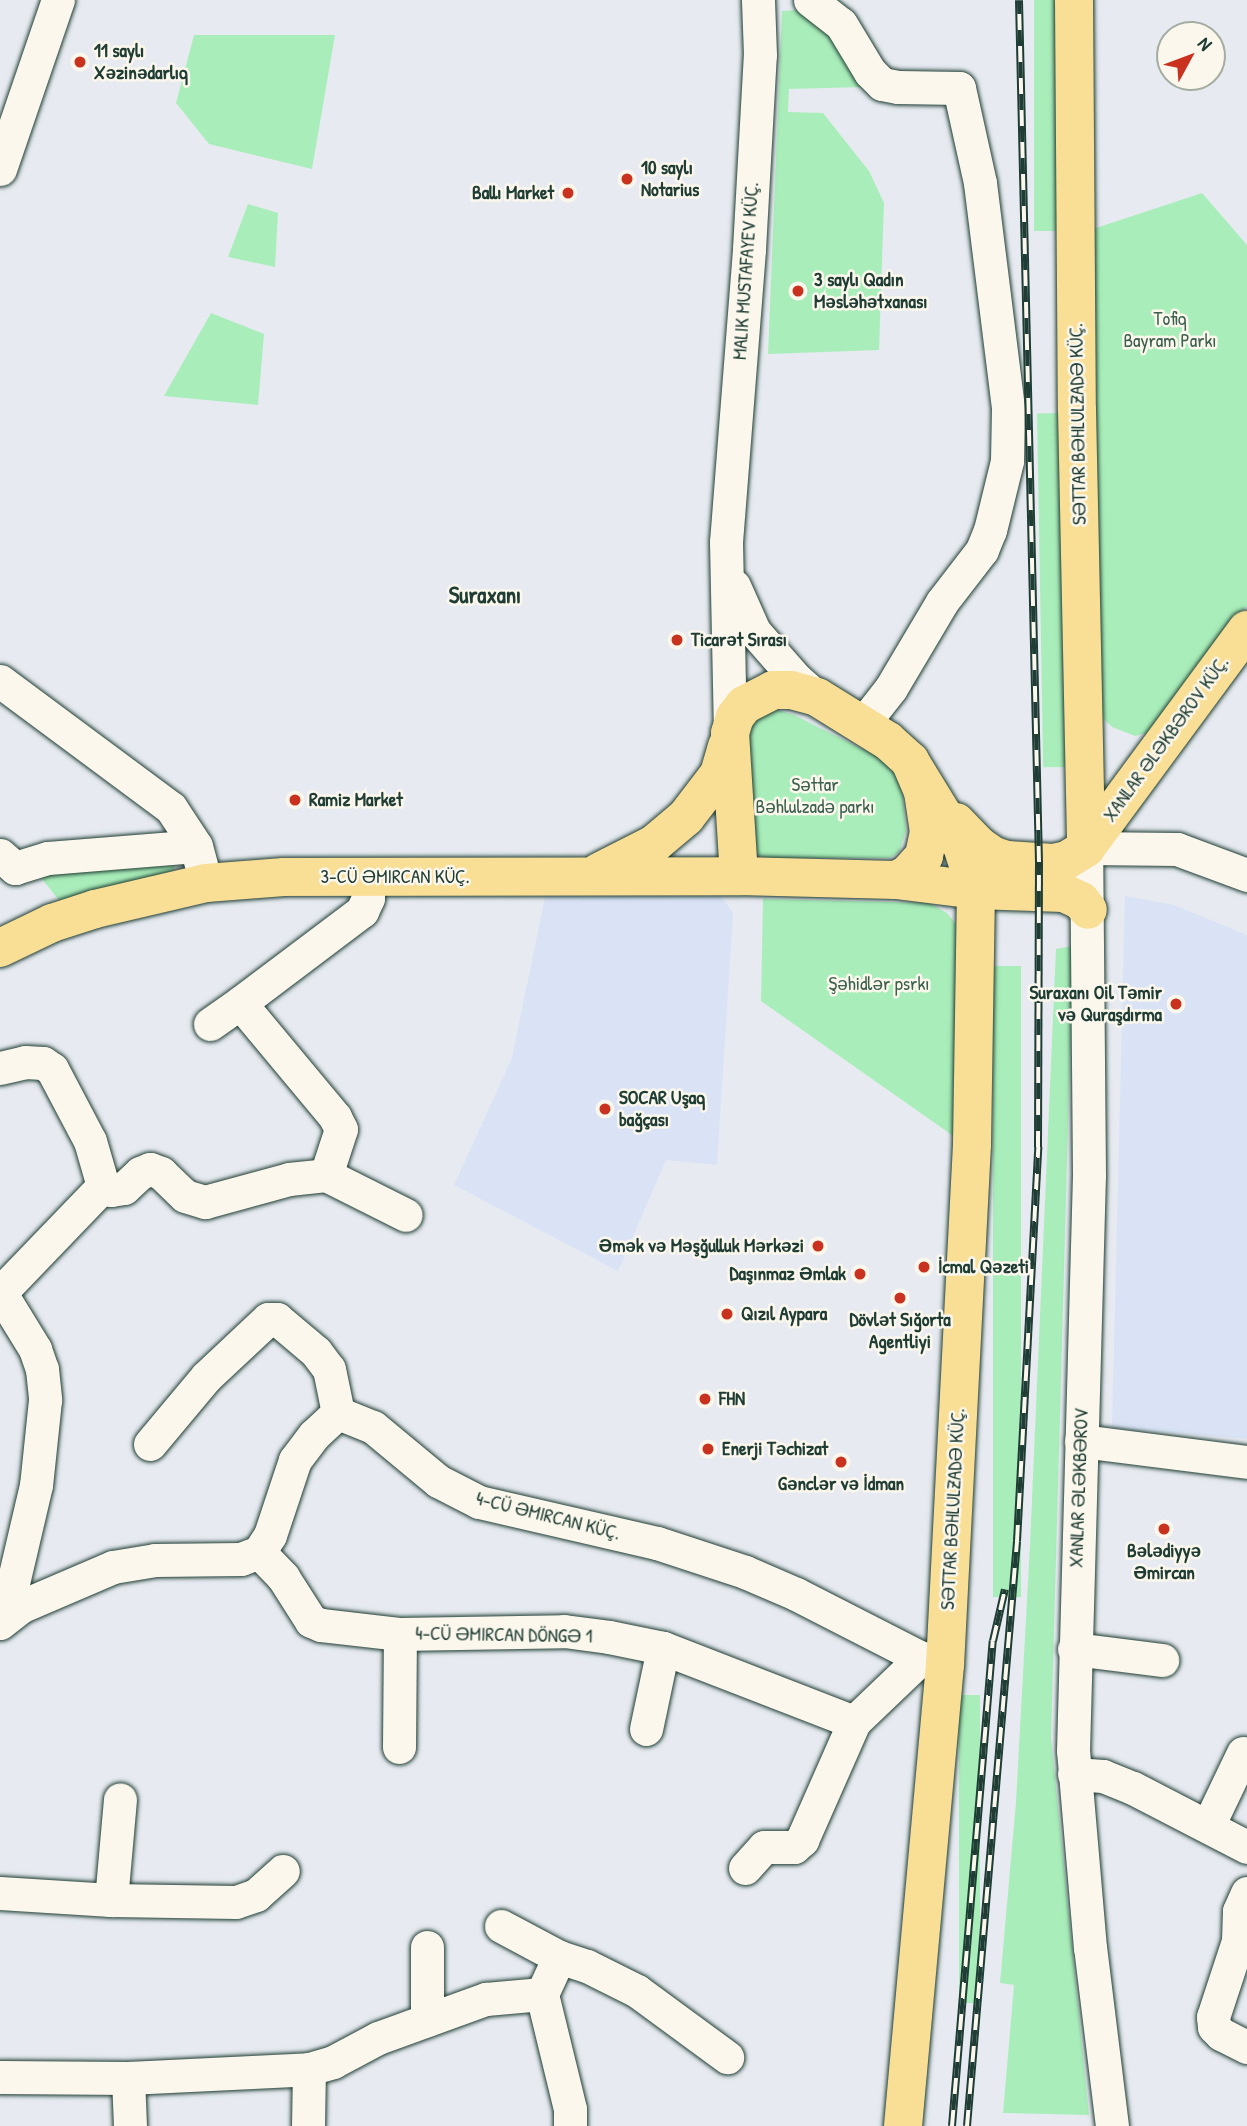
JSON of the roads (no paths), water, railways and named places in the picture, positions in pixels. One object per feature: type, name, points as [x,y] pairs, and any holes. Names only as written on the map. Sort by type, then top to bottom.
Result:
[{"type":"main road","name":"SƏTTAR BƏHLULZADƏ KÜÇ.","points":[[1074,0],[1077,410],[1086,848]]},
{"type":"main road","name":"XANLAR ƏLƏKBƏROV KÜÇ.","points":[[1086,848],[1247,630]]},
{"type":"main road","points":[[739,876],[730,733],[735,717],[744,705],[773,690],[791,690],[817,697],[888,741],[910,761],[963,831],[994,856],[1053,863],[1067,860],[1086,848]]},
{"type":"main road","name":"3-CÜ ƏMIRCAN KÜÇ.","points":[[0,948],[52,923],[95,909],[206,883],[284,877],[590,876],[654,844],[699,804],[719,774],[730,733]]},
{"type":"main road","points":[[896,880],[918,866],[928,845],[927,804],[910,761]]},
{"type":"main road","name":"SƏTTAR BƏHLULZADƏ KÜÇ.","points":[[903,2126],[933,1661],[972,1144],[976,890],[962,846],[910,761]]},
{"type":"main road","points":[[590,876],[896,880],[976,890],[1064,893],[1081,901],[1088,910]]},
{"type":"street","points":[[0,169],[58,0]]},
{"type":"street","name":"MALIK MUSTAFAYEV KÜÇ.","points":[[726,542],[750,236],[760,55],[758,0]]},
{"type":"street","points":[[810,0],[841,24],[870,72],[882,84],[898,87],[960,88],[980,183],[1008,408],[1007,461],[990,530],[982,550],[942,603],[891,688],[862,725]]},
{"type":"street","points":[[726,542],[736,595],[754,632],[796,680],[817,697]]},
{"type":"street","points":[[726,542],[730,733]]},
{"type":"street","points":[[0,681],[157,796],[185,825],[196,846],[206,883]]},
{"type":"street","points":[[0,855],[15,868],[48,858],[196,846]]},
{"type":"street","points":[[1086,848],[1177,849],[1247,875]]},
{"type":"street","name":"XANLAR ƏLƏKBƏROV","points":[[1086,848],[1089,1176],[1074,1649],[1074,1774],[1090,1948],[1112,2126]]},
{"type":"street","points":[[210,1024],[362,911],[368,898],[368,878]]},
{"type":"street","points":[[240,1003],[335,1117],[341,1129],[326,1175]]},
{"type":"street","points":[[0,1068],[25,1062],[43,1063],[52,1069],[90,1141],[99,1162],[103,1186]]},
{"type":"street","points":[[103,1186],[111,1190],[124,1188],[140,1173],[150,1169],[161,1173],[185,1196],[205,1202],[289,1179],[326,1175],[406,1215]]},
{"type":"street","points":[[2,1620],[36,1485],[45,1400],[42,1369],[35,1349],[0,1292],[103,1186]]},
{"type":"street","points":[[2,1620],[113,1567],[155,1560],[241,1559],[259,1552],[270,1535],[295,1460],[314,1435],[338,1413],[329,1369],[277,1319],[268,1319],[206,1377],[150,1444]]},
{"type":"street","name":"4-CÜ ƏMIRCAN KÜÇ.","points":[[338,1413],[373,1427],[438,1481],[479,1502],[657,1543],[746,1572],[933,1661]]},
{"type":"street","points":[[1081,1441],[1247,1462]]},
{"type":"street","name":"4-CÜ ƏMIRCAN DÖNGƏ 1","points":[[259,1552],[283,1577],[311,1621],[321,1625],[400,1634],[565,1631],[663,1648],[853,1722]]},
{"type":"street","points":[[399,1747],[400,1634]]},
{"type":"street","points":[[646,1729],[663,1648]]},
{"type":"street","points":[[1074,1649],[1162,1660]]},
{"type":"street","points":[[745,1868],[764,1847],[794,1847],[802,1840],[853,1722],[933,1661]]},
{"type":"street","points":[[1208,1826],[1243,1753]]},
{"type":"street","points":[[1074,1774],[1103,1776],[1247,1847]]},
{"type":"street","points":[[111,1900],[120,1799]]},
{"type":"street","points":[[0,1893],[111,1900],[236,1902],[256,1895],[284,1871]]},
{"type":"street","points":[[1247,1893],[1239,1911],[1238,1941],[1213,2017],[1214,2027],[1221,2034],[1247,2047]]},
{"type":"street","points":[[501,1926],[559,1957],[587,1966],[637,1991],[727,2057]]},
{"type":"street","points":[[427,1947],[428,2020]]},
{"type":"street","points":[[559,1957],[542,1994],[570,2109],[570,2126]]},
{"type":"street","points":[[0,2077],[128,2078],[309,2070],[428,2020],[486,1999],[542,1994]]},
{"type":"street","points":[[308,2126],[309,2070]]},
{"type":"street","points":[[128,2078],[130,2126]]},
{"type":"railway","points":[[967,2126],[1017,1541],[1038,1147],[1039,862],[1019,0]]},
{"type":"railway","points":[[952,2126],[993,1641],[1005,1589]]},
{"type":"place","name":"11 saylı Xəzinədarlıq","points":[[80,62]]},
{"type":"place","name":"10 saylı Notarius","points":[[627,179]]},
{"type":"place","name":"Ballı Market","points":[[568,193]]},
{"type":"place","name":"3 saylı Qadın Məsləhətxanası","points":[[798,291]]},
{"type":"place","name":"Ticarət Sırası","points":[[677,640]]},
{"type":"place","name":"Ramiz Market","points":[[295,800]]},
{"type":"place","name":"Suraxanı Oil Təmir və Quraşdırma","points":[[1176,1004]]},
{"type":"place","name":"SOCAR Uşaq bağçası","points":[[605,1109]]},
{"type":"place","name":"Əmək və Məşğulluk Mərkəzi","points":[[818,1246]]},
{"type":"place","name":"İcmal Qəzeti","points":[[924,1267]]},
{"type":"place","name":"Daşınmaz Əmlak","points":[[860,1274]]},
{"type":"place","name":"Dövlət Sığorta Agentliyi","points":[[900,1298]]},
{"type":"place","name":"Qızıl Aypara","points":[[727,1314]]},
{"type":"place","name":"FHN","points":[[705,1399]]},
{"type":"place","name":"Enerji Təchizat","points":[[708,1449]]},
{"type":"place","name":"Gənclər və İdman","points":[[841,1462]]},
{"type":"place","name":"Bələdiyyə Əmircan","points":[[1164,1529]]},
{"type":"district","name":"Suraxanı","points":[[485,595]]},
{"type":"park label","name":"Tofiq Bayram Parkı","points":[[1170,330]]},
{"type":"park label","name":"Səttar Bəhlulzadə parkı","points":[[815,796]]},
{"type":"park label","name":"Şəhidlər psrkı","points":[[879,984]]}]
